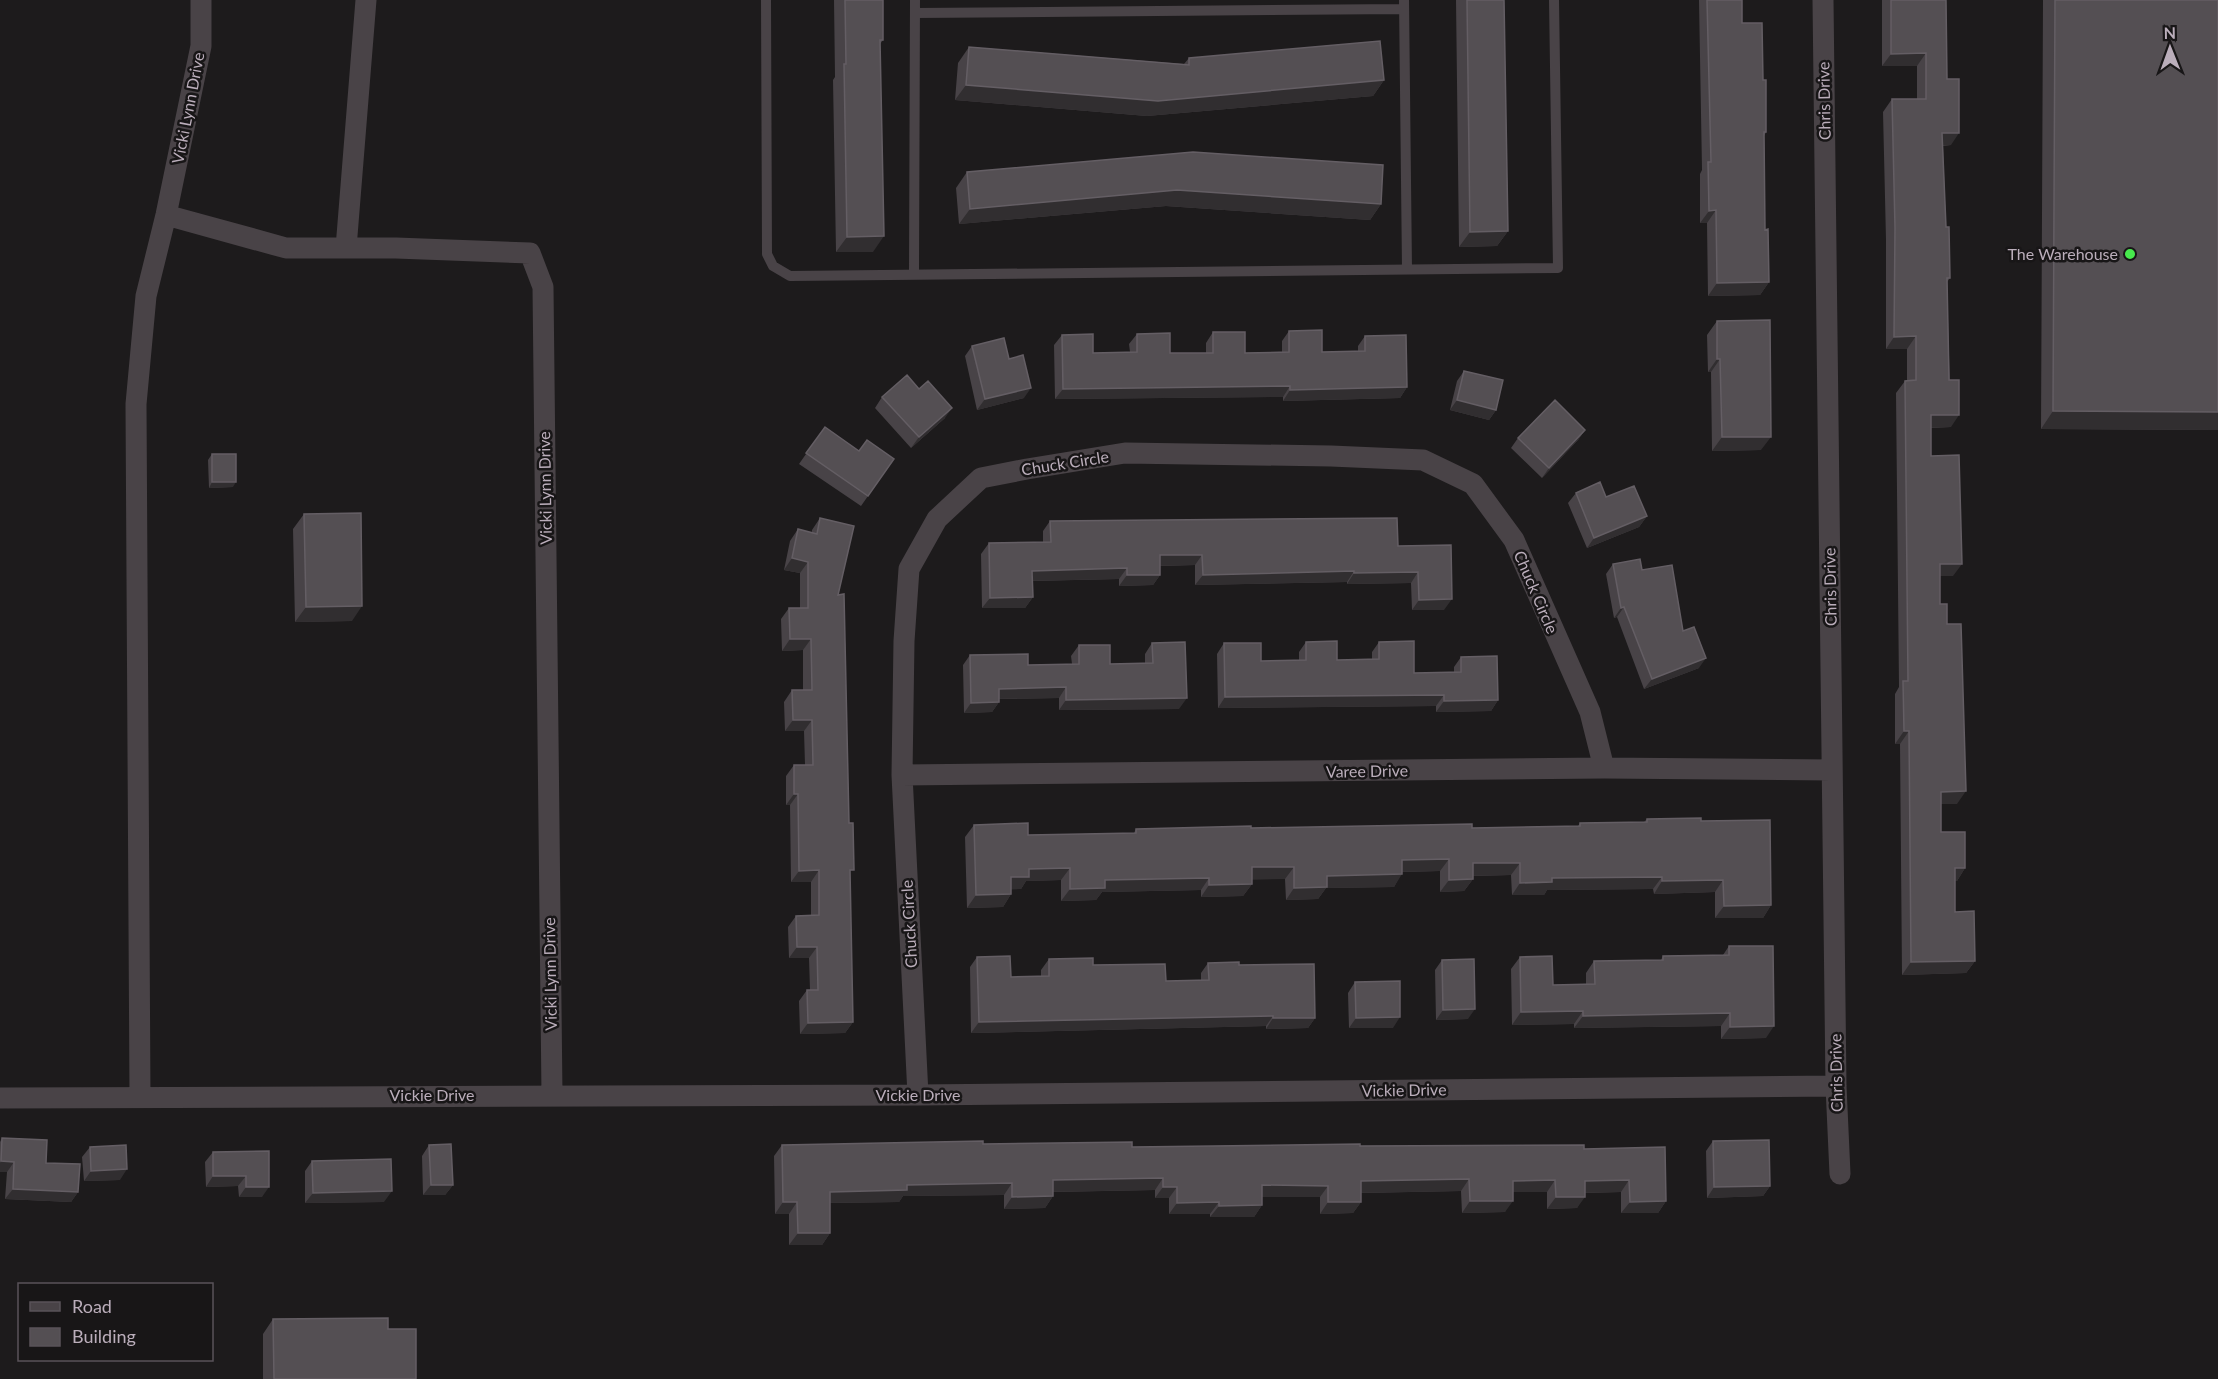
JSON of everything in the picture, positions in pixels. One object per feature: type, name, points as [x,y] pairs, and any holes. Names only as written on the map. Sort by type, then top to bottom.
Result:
[{"type":"street","name":"Vicki Lynn Drive","points":[[140,1097],[136,404],[146,296],[166,215],[201,46],[201,0]]},
{"type":"street","points":[[346,248],[366,0]]},
{"type":"street","name":"Chris Drive","points":[[1823,0],[1836,1086],[1840,1174]]},
{"type":"street","name":"Vicki Lynn Drive","points":[[166,215],[286,248],[396,248],[530,253],[543,287],[552,1095]]},
{"type":"street","name":"Chuck Circle","points":[[918,1095],[902,775],[904,642],[909,569],[937,519],[981,478],[1125,453],[1331,456],[1423,460],[1473,484],[1514,540],[1590,712],[1604,768]]},
{"type":"street","name":"Varee Drive","points":[[902,775],[1604,768],[1832,770]]},
{"type":"street","name":"Vickie Drive","points":[[0,1098],[918,1095],[1836,1086]]},
{"type":"lane","points":[[766,0],[768,254],[773,266],[790,276],[1558,268],[1554,0]]},
{"type":"lane","points":[[914,273],[915,0]]},
{"type":"lane","points":[[915,12],[1404,4],[1407,270]]},
{"type":"building","points":[[845,0],[883,0],[883,40],[880,40],[884,236],[847,237]]},
{"type":"building","points":[[1467,0],[1504,0],[1508,231],[1470,232]]},
{"type":"building","points":[[1707,0],[1742,0],[1742,23],[1762,23],[1763,80],[1766,80],[1765,230],[1768,229],[1769,282],[1717,283],[1716,210],[1709,211],[1708,162],[1711,162]]},
{"type":"building","points":[[1891,0],[1946,0],[1947,79],[1959,79],[1959,133],[1942,133],[1946,227],[1949,227],[1950,278],[1947,278],[1949,380],[1959,380],[1959,415],[1931,415],[1931,456],[1959,455],[1962,564],[1940,564],[1940,604],[1947,604],[1947,624],[1961,624],[1966,791],[1941,792],[1941,832],[1965,832],[1965,868],[1955,868],[1955,912],[1974,911],[1975,961],[1911,962],[1909,731],[1904,731],[1903,681],[1908,681],[1905,381],[1916,380],[1916,336],[1894,337],[1895,228],[1892,99],[1926,99],[1926,53],[1891,54]]},
{"type":"building","points":[[2055,0],[2218,0],[2218,412],[2053,411]]},
{"type":"building","points":[[1380,41],[1384,80],[1158,101],[966,85],[969,47],[1189,65],[1189,58]]},
{"type":"building","points":[[1193,152],[1383,165],[1381,204],[1177,190],[970,209],[967,172]]},
{"type":"building","points":[[1770,320],[1771,437],[1722,437],[1717,321]]},
{"type":"building","points":[[1322,330],[1322,352],[1365,351],[1365,336],[1406,335],[1407,387],[1290,390],[1290,386],[1063,389],[1062,335],[1093,334],[1093,353],[1137,352],[1137,334],[1170,333],[1170,353],[1213,353],[1213,332],[1245,332],[1245,353],[1289,352],[1289,331]]},
{"type":"building","points":[[1004,338],[1009,359],[1023,355],[1031,388],[985,399],[972,346]]},
{"type":"building","points":[[1464,371],[1503,380],[1496,410],[1457,400]]},
{"type":"building","points":[[907,375],[919,389],[928,381],[952,408],[919,437],[882,397]]},
{"type":"building","points":[[1555,400],[1585,430],[1549,468],[1518,438]]},
{"type":"building","points":[[825,427],[859,451],[867,440],[894,459],[868,496],[806,453]]},
{"type":"building","points":[[212,454],[236,454],[236,482],[212,482]]},
{"type":"building","points":[[1600,482],[1606,497],[1634,486],[1647,516],[1594,538],[1576,493]]},
{"type":"building","points":[[361,513],[362,606],[306,607],[304,514]]},
{"type":"building","points":[[820,518],[854,526],[838,595],[844,594],[849,823],[853,823],[854,870],[850,870],[853,1022],[808,1023],[807,990],[818,990],[817,947],[797,947],[796,916],[819,915],[819,870],[799,871],[798,794],[794,794],[794,765],[813,765],[812,720],[793,720],[792,690],[812,690],[811,639],[790,639],[789,608],[808,608],[808,562],[792,558],[798,529],[817,534]]},
{"type":"building","points":[[1397,518],[1398,546],[1451,545],[1452,599],[1419,600],[1418,572],[1354,573],[1354,571],[1203,575],[1202,555],[1160,555],[1160,575],[1127,575],[1127,568],[1032,571],[1033,597],[990,598],[989,543],[1051,542],[1050,521]]},
{"type":"building","points":[[1640,559],[1642,570],[1672,565],[1683,631],[1694,627],[1706,658],[1652,679],[1624,607],[1621,608],[1613,564]]},
{"type":"building","points":[[1337,641],[1337,660],[1379,659],[1379,642],[1414,641],[1414,673],[1461,672],[1461,657],[1497,656],[1498,700],[1444,701],[1444,695],[1225,697],[1224,643],[1261,643],[1261,661],[1306,660],[1306,642]]},
{"type":"building","points":[[1185,642],[1187,698],[1066,700],[1066,687],[999,689],[999,702],[971,703],[970,655],[1028,654],[1028,665],[1079,664],[1079,645],[1110,645],[1110,664],[1153,663],[1152,643]]},
{"type":"building","points":[[1701,818],[1701,821],[1770,820],[1771,905],[1724,906],[1723,880],[1662,881],[1662,877],[1552,878],[1552,882],[1520,883],[1520,863],[1473,863],[1473,879],[1449,880],[1449,859],[1402,860],[1402,874],[1327,876],[1327,887],[1294,888],[1294,867],[1252,867],[1252,884],[1209,885],[1209,878],[1105,880],[1105,888],[1070,889],[1070,868],[1029,869],[1029,877],[1011,877],[1011,894],[976,895],[974,825],[1028,823],[1028,835],[1136,833],[1136,829],[1251,826],[1251,828],[1472,824],[1472,828],[1580,826],[1580,823]]},
{"type":"building","points":[[1729,946],[1773,946],[1774,1026],[1730,1027],[1730,1013],[1583,1016],[1583,1011],[1521,1012],[1520,957],[1552,956],[1553,985],[1595,984],[1594,961],[1663,960],[1663,956],[1729,955]]},
{"type":"building","points":[[1010,956],[1011,977],[1049,976],[1049,959],[1093,958],[1093,965],[1165,964],[1166,981],[1209,980],[1208,963],[1314,964],[1315,1018],[1273,1018],[1273,1016],[979,1022],[977,957]]},
{"type":"building","points":[[1474,959],[1475,1009],[1443,1010],[1442,960]]},
{"type":"building","points":[[1400,981],[1400,1017],[1356,1018],[1355,982]]},
{"type":"building","points":[[2,1138],[47,1140],[46,1163],[80,1164],[78,1192],[13,1189],[14,1162],[1,1161]]},
{"type":"building","points":[[1769,1140],[1770,1186],[1714,1187],[1713,1141]]},
{"type":"building","points":[[983,1141],[983,1144],[1132,1142],[1132,1147],[1360,1144],[1360,1146],[1584,1145],[1584,1149],[1665,1147],[1666,1201],[1630,1202],[1629,1180],[1585,1181],[1585,1197],[1556,1197],[1555,1180],[1513,1181],[1513,1201],[1470,1201],[1469,1179],[1361,1181],[1361,1202],[1328,1202],[1328,1186],[1262,1185],[1262,1205],[1219,1206],[1219,1202],[1177,1203],[1177,1187],[1163,1187],[1163,1178],[1053,1180],[1053,1196],[1012,1197],[1012,1183],[907,1185],[907,1190],[830,1192],[830,1233],[798,1233],[797,1202],[783,1202],[782,1145]]},
{"type":"building","points":[[451,1144],[453,1185],[431,1185],[429,1145]]},
{"type":"building","points":[[126,1145],[127,1169],[91,1171],[90,1147]]},
{"type":"building","points":[[269,1151],[269,1187],[246,1187],[246,1176],[213,1176],[213,1152]]},
{"type":"building","points":[[391,1159],[392,1191],[313,1193],[312,1161]]},
{"type":"building","points":[[388,1318],[388,1329],[416,1329],[416,1379],[274,1379],[273,1319]]},
{"type":"place","name":"The Warehouse","points":[[2130,254]]}]
